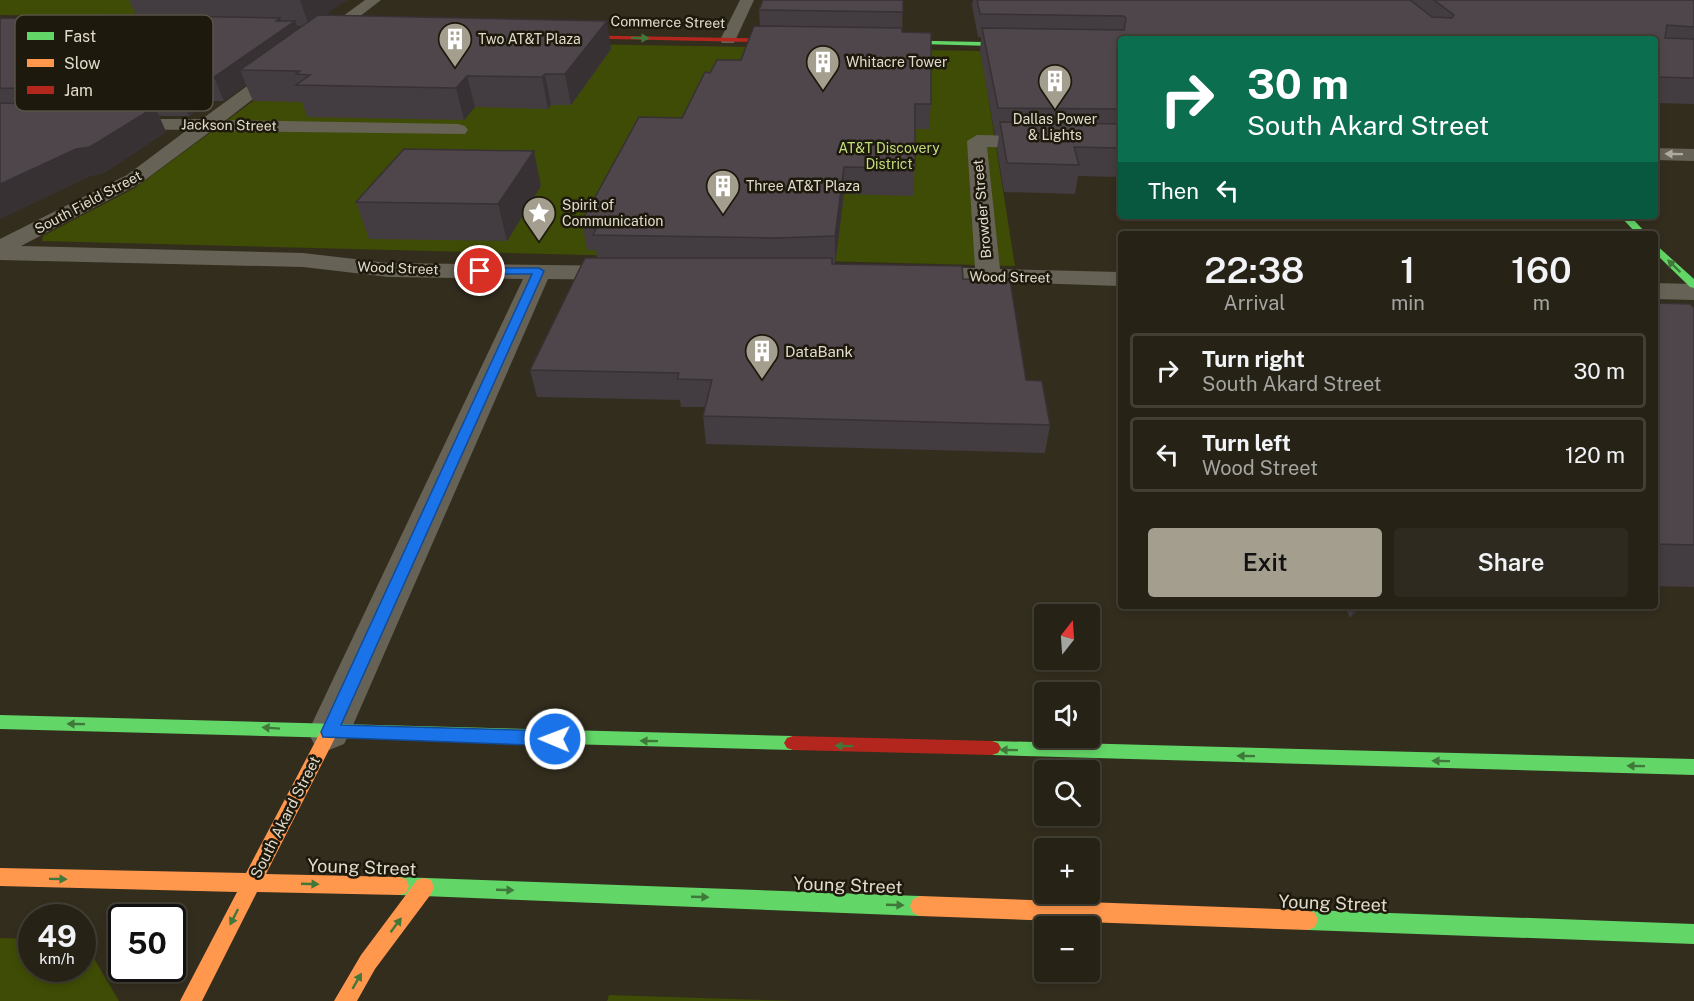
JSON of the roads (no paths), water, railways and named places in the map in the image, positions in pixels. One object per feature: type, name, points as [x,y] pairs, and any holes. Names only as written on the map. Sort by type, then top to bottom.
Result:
[{"type":"main road","points":[[305,33],[350,34]]},
{"type":"main road","name":"Commerce Street","points":[[548,37],[802,41]]},
{"type":"main road","points":[[872,42],[1039,45]]},
{"type":"main road","points":[[1628,219],[1639,231]]},
{"type":"main road","points":[[1658,250],[1694,285]]},
{"type":"main road","points":[[0,722],[1694,768]]},
{"type":"main road","name":"South Akard Street","points":[[191,1001],[329,732]]},
{"type":"main road","name":"Young Street","points":[[0,878],[252,881],[1694,934]]},
{"type":"main road","points":[[345,1001],[368,962],[424,887]]},
{"type":"street","name":"South Field Street","points":[[0,248],[134,179],[374,0]]},
{"type":"street","points":[[728,40],[747,0]]},
{"type":"street","name":"Jackson Street","points":[[105,122],[458,130]]},
{"type":"street","name":"Browder Street","points":[[988,276],[977,141],[1118,144]]},
{"type":"street","points":[[1658,154],[1694,155]]},
{"type":"street","name":"Wood Street","points":[[0,253],[303,260],[389,270],[647,273]]},
{"type":"street","name":"South Akard Street","points":[[329,732],[539,271]]},
{"type":"street","name":"Wood Street","points":[[895,274],[1118,279]]},
{"type":"street","points":[[1658,291],[1694,292]]},
{"type":"place","name":"Two AT&T Plaza","points":[[455,68]]},
{"type":"place","name":"Whitacre Tower","points":[[823,91]]},
{"type":"place","name":"Dallas Power & Lights","points":[[1055,110]]},
{"type":"place","name":"Three AT&T Plaza","points":[[723,215]]},
{"type":"place","name":"Spirit of Communication","points":[[539,242]]},
{"type":"place","name":"DataBank","points":[[762,380]]},
{"type":"park label","name":"AT&T Discovery District","points":[[889,156]]}]
